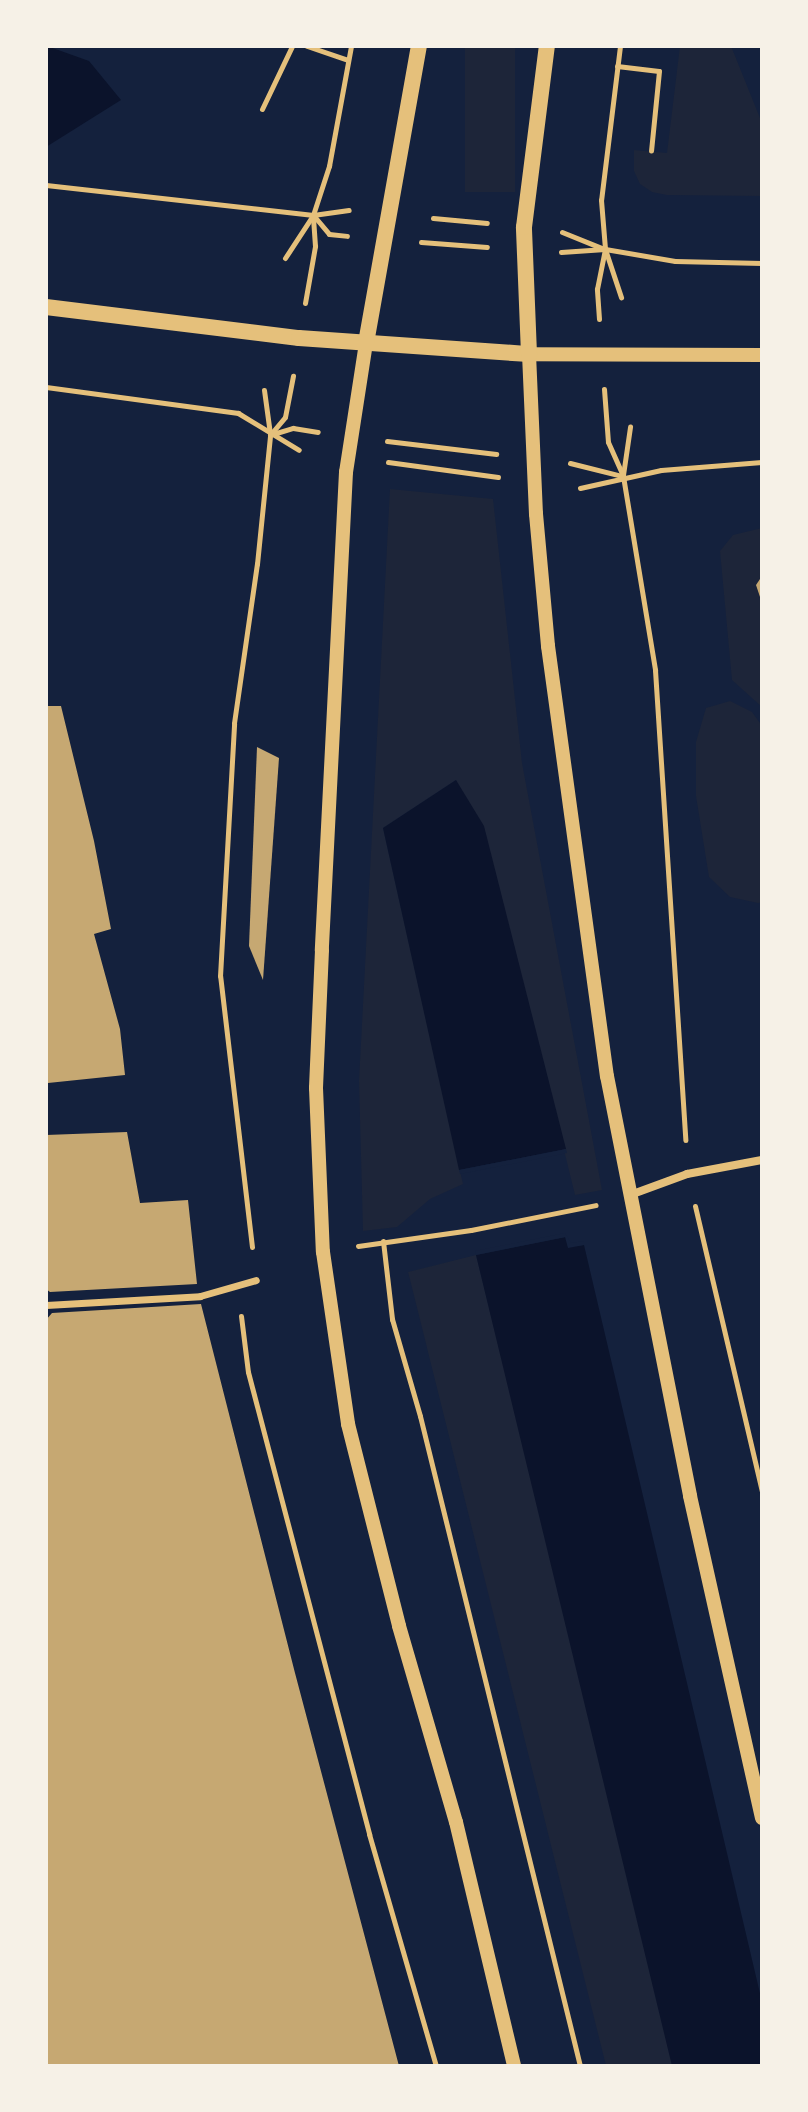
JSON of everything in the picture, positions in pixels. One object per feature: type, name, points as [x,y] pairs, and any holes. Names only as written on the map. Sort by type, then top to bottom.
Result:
[{"type":"main road","points":[[366,343],[419,46]]},
{"type":"main road","points":[[46,307],[366,343],[529,354],[523,250],[547,46]]},
{"type":"street","points":[[366,343],[346,472],[322,950],[316,1116],[323,1252],[348,1424],[399,1626],[456,1822],[514,2066]]},
{"type":"street","points":[[762,355],[529,354],[536,514],[548,646],[607,1076],[690,1496],[762,1818]]},
{"type":"street","points":[[630,1195],[687,1174],[762,1160]]},
{"type":"street","points":[[46,1305],[200,1296],[256,1280]]},
{"type":"path","points":[[262,109],[292,46]]},
{"type":"path","points":[[307,46],[348,60]]},
{"type":"path","points":[[285,258],[313,215],[329,166],[351,46]]},
{"type":"path","points":[[620,46],[601,200],[605,249],[621,297]]},
{"type":"path","points":[[617,66],[659,71],[651,151]]},
{"type":"path","points":[[46,185],[313,215],[349,210]]},
{"type":"path","points":[[313,215],[329,234]]},
{"type":"path","points":[[313,215],[315,246]]},
{"type":"path","points":[[433,218],[487,223]]},
{"type":"path","points":[[558,230],[605,249],[675,261],[762,263]]},
{"type":"path","points":[[432,243],[475,246]]},
{"type":"path","points":[[562,253],[605,249]]},
{"type":"path","points":[[597,289],[605,249]]},
{"type":"path","points":[[46,387],[238,413],[299,450]]},
{"type":"path","points":[[264,390],[270,435],[257,564],[234,723],[220,976],[256,1280],[239,1303],[248,1372],[369,1834],[436,2066]]},
{"type":"path","points":[[270,435],[285,417]]},
{"type":"path","points":[[623,476],[630,427]]},
{"type":"path","points":[[270,435],[293,428]]},
{"type":"path","points":[[389,441],[497,454]]},
{"type":"path","points":[[608,442],[623,476],[655,670],[687,1174],[762,1492]]},
{"type":"path","points":[[388,462],[499,477]]},
{"type":"path","points":[[580,488],[623,476],[762,462]]},
{"type":"path","points":[[589,465],[623,476]]},
{"type":"path","points":[[471,1230],[578,1211]]},
{"type":"path","points":[[383,1241],[392,1319],[420,1416],[580,2066]]},
{"type":"shaded area","points":[[47,46],[89,61],[121,100],[46,147]]},
{"type":"shaded area","points":[[465,46],[515,46],[515,192],[465,192]]},
{"type":"shaded area","points":[[680,46],[731,46],[762,123],[762,196],[667,195],[652,192],[640,184],[634,171],[634,150],[667,153]]},
{"type":"shaded area","points":[[390,489],[493,499],[522,763],[602,1190],[575,1195],[540,1052],[456,780],[383,828],[463,1184],[430,1199],[397,1227],[363,1231],[359,1081]]},
{"type":"shaded area","points":[[762,528],[762,576],[756,585],[762,603],[762,707],[732,680],[720,551],[733,535]]},
{"type":"shaded area","points":[[730,701],[752,712],[762,726],[762,902],[758,903],[730,897],[709,877],[696,796],[696,742],[706,708]]},
{"type":"shaded area","points":[[456,780],[484,826],[566,1149],[459,1170],[383,828]]},
{"type":"shaded area","points":[[566,1237],[568,1247],[584,1245],[762,2002],[762,2066],[672,2066],[476,1255]]},
{"type":"shaded area","points":[[476,1255],[678,2064],[606,2066],[408,1272]]},
{"type":"pier","points":[[566,1149],[567,1153],[517,1163],[460,1174],[459,1170]]},
{"type":"pier","points":[[565,1233],[571,1243],[584,1241],[584,1245],[568,1248],[565,1237],[476,1255],[475,1251]]},
{"type":"building","points":[[762,576],[762,603],[756,585]]},
{"type":"building","points":[[46,706],[61,706],[94,841],[111,929],[94,934],[120,1029],[125,1075],[48,1083]]},
{"type":"building","points":[[257,747],[279,758],[263,980],[249,946]]},
{"type":"building","points":[[127,1132],[140,1203],[188,1200],[197,1284],[50,1292],[46,1289],[46,1135]]},
{"type":"building","points":[[201,1304],[399,2066],[46,2066],[46,1320],[52,1313]]}]
